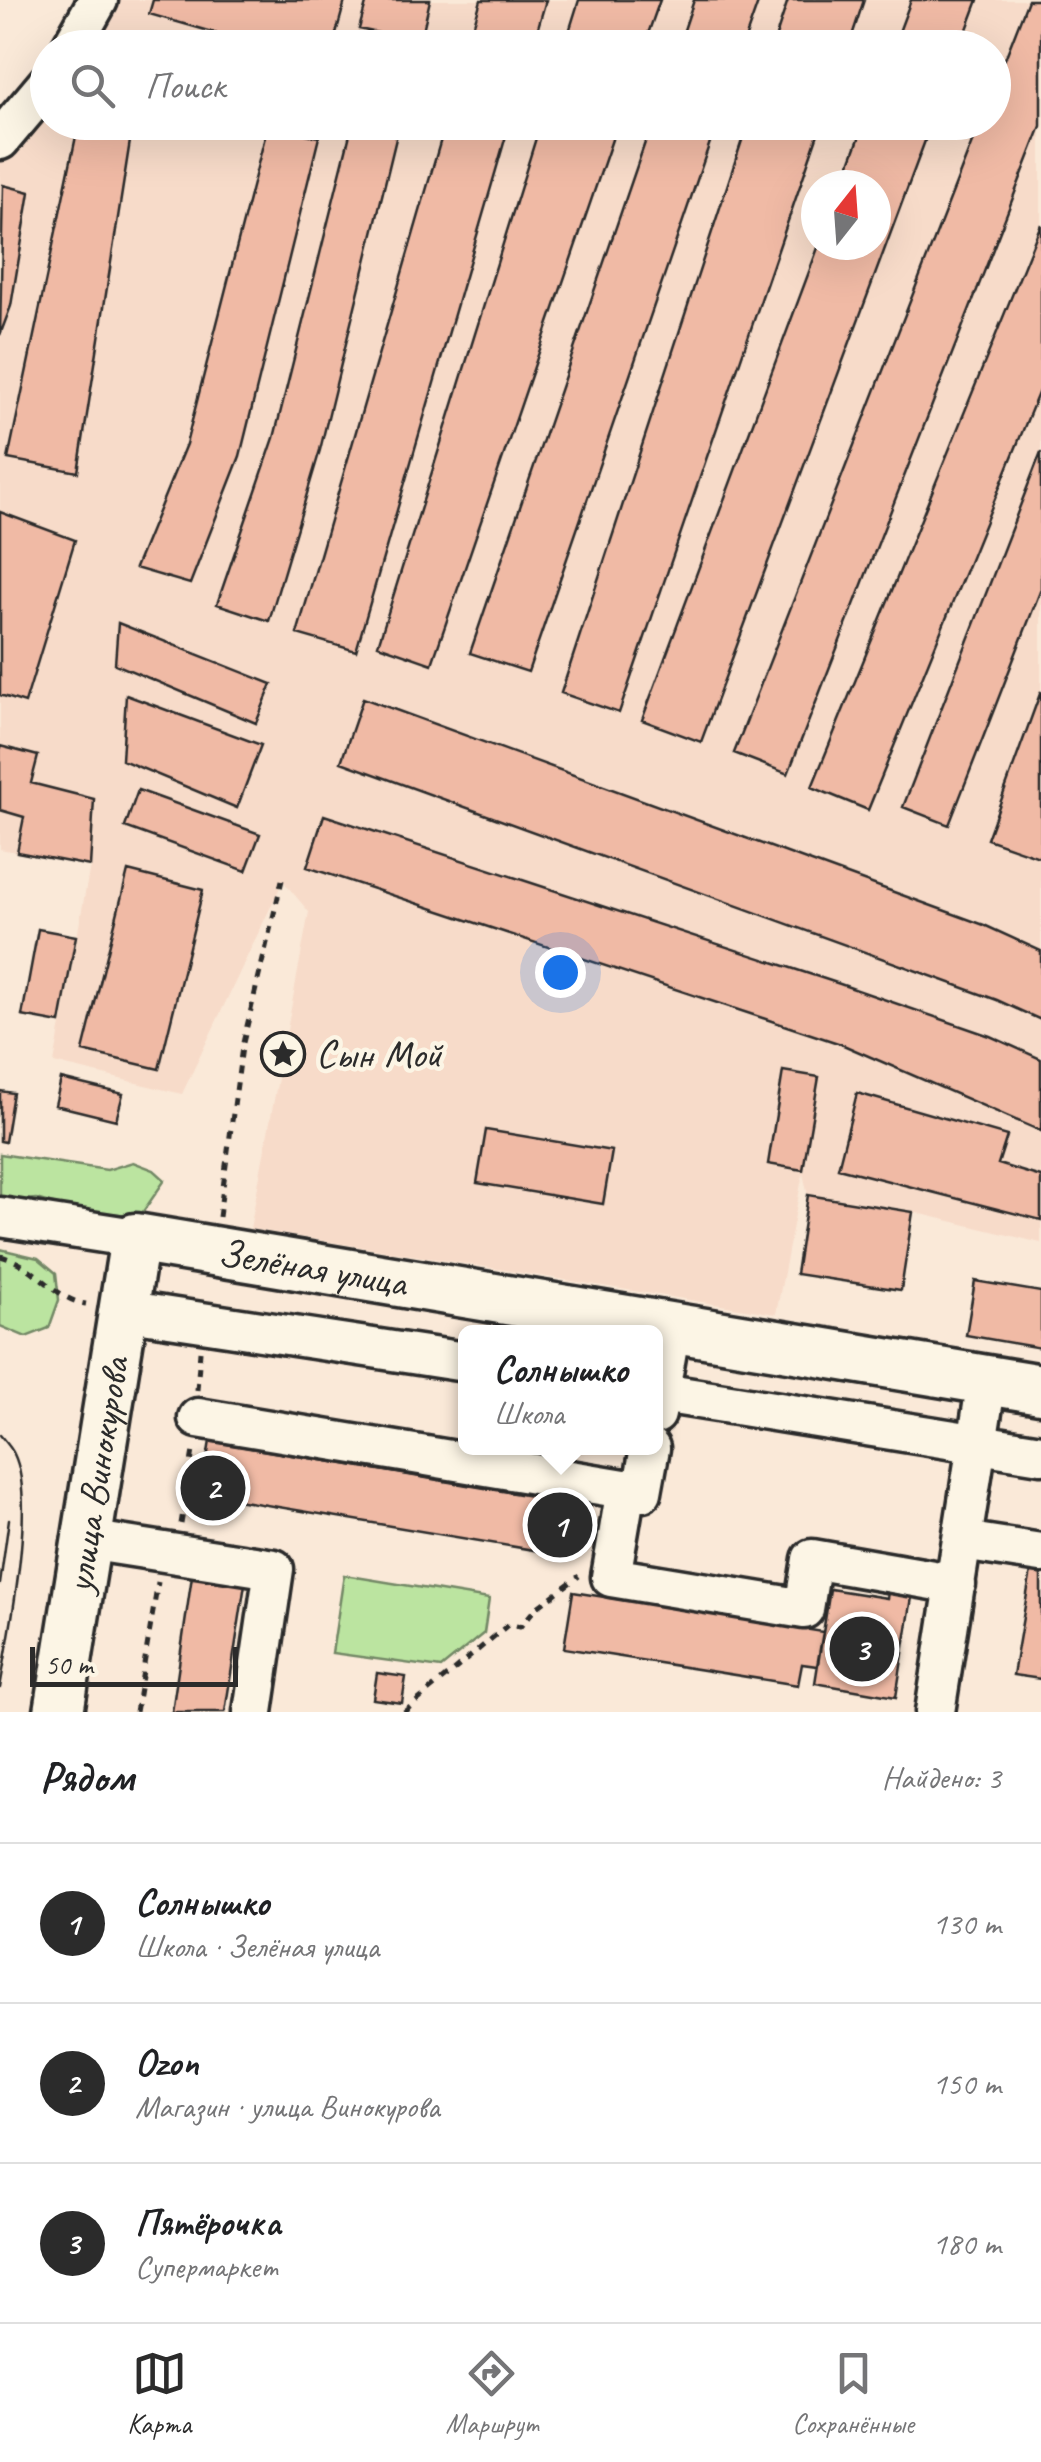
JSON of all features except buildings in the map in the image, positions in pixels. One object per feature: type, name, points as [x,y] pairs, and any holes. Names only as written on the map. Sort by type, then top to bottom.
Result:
[{"type":"main road","name":"Зелёная улица","points":[[135,1238],[658,1325]]},
{"type":"main road","name":"улица Винокурова","points":[[59,1712],[135,1238]]},
{"type":"main road","name":"Зелёная улица","points":[[663,1326],[1041,1388]]},
{"type":"street","points":[[81,30],[98,0]]},
{"type":"street","points":[[0,140],[30,104]]},
{"type":"street","name":"Зелёная улица","points":[[0,1217],[135,1238]]},
{"type":"street","points":[[124,1310],[458,1361]]},
{"type":"street","points":[[663,1364],[670,1327]]},
{"type":"street","points":[[935,1712],[987,1380]]},
{"type":"street","points":[[663,1401],[1041,1454]]},
{"type":"street","points":[[198,1418],[642,1492],[649,1455]]},
{"type":"street","points":[[626,1489],[611,1577],[804,1609],[812,1560],[956,1584]]},
{"type":"street","points":[[87,1540],[172,1537],[274,1570],[264,1710]]},
{"type":"street","points":[[963,1541],[1041,1552]]},
{"type":"path","points":[[214,1252],[242,1047],[282,880]]},
{"type":"path","points":[[0,1256],[21,1261],[72,1302],[124,1310]]},
{"type":"path","points":[[136,1712],[198,1418]]},
{"type":"path","points":[[404,1712],[509,1624],[520,1627],[536,1609],[583,1573],[611,1577]]},
{"type":"shaded area","points":[[106,0],[1041,0],[1041,1243],[913,1212],[901,1290],[796,1274],[808,1196],[803,1173],[776,1314],[250,1229],[309,912],[283,881],[182,1094],[54,1063],[90,866],[0,849],[0,151],[30,108],[30,140],[1011,140],[1011,30],[85,30]]},
{"type":"green space","points":[[0,1154],[107,1170],[133,1162],[154,1170],[165,1180],[140,1216],[74,1210],[36,1199],[0,1202]]},
{"type":"green space","points":[[0,1249],[38,1258],[56,1273],[59,1300],[49,1328],[26,1337],[0,1326]]},
{"type":"green space","points":[[344,1575],[489,1599],[484,1633],[441,1668],[332,1653]]},
{"type":"tram line","points":[[0,1435],[14,1454],[23,1503],[19,1568],[0,1688]]},
{"type":"tram line","points":[[0,1584],[9,1519]]},
{"type":"place","name":"Сын Мой","points":[[283,1054]]},
{"type":"place","name":"Ozon","points":[[213,1488]]},
{"type":"place","name":"Солнышко","points":[[560,1525]]},
{"type":"place","name":"Пятёрочка","points":[[862,1649]]}]
